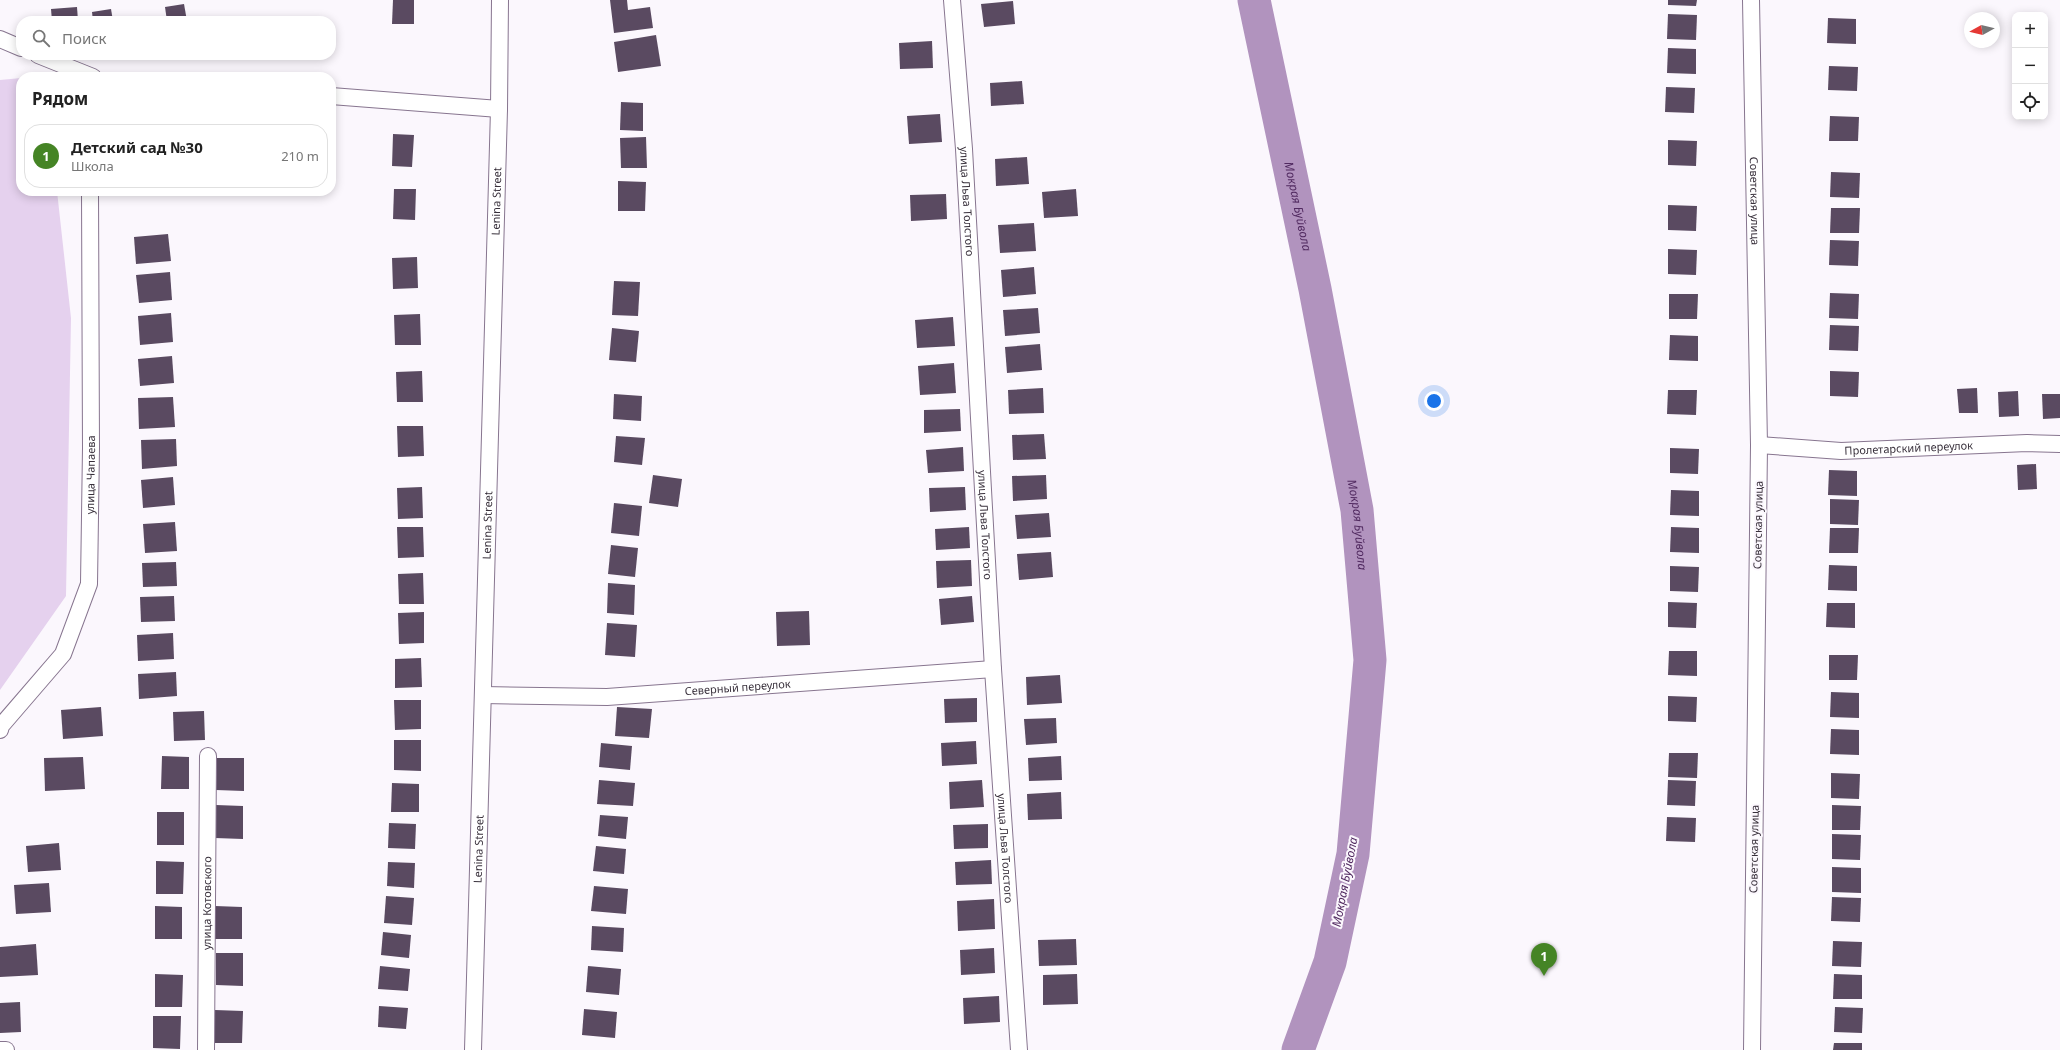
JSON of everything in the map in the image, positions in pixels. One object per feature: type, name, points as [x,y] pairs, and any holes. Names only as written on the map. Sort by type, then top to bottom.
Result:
[{"type":"street","name":"Lenina Street","points":[[473,1050],[499,109],[500,0]]},
{"type":"street","name":"улица Льва Толстого","points":[[952,0],[964,157],[993,669],[1019,1050]]},
{"type":"street","name":"Советская улица","points":[[1751,0],[1759,445],[1752,1050]]},
{"type":"street","points":[[0,39],[16,46]]},
{"type":"street","points":[[50,60],[78,72]]},
{"type":"street","points":[[336,96],[499,109]]},
{"type":"street","name":"улица Чапаева","points":[[0,730],[1,726],[63,654],[89,584],[91,448],[90,196]]},
{"type":"street","name":"Пролетарский переулок","points":[[1759,445],[1841,451],[2027,443],[2060,444]]},
{"type":"street","name":"Северный переулок","points":[[483,695],[607,697],[993,669]]},
{"type":"street","name":"улица Котовского","points":[[206,1050],[208,756]]},
{"type":"street","points":[[0,1050],[6,1050]]},
{"type":"shaded area","points":[[16,78],[16,196],[58,196],[71,318],[66,596],[0,690],[0,80]]},
{"type":"building","points":[[393,0],[414,0],[414,24],[392,24]]},
{"type":"building","points":[[610,0],[627,0],[628,10],[650,7],[653,28],[614,33]]},
{"type":"building","points":[[1668,0],[1697,0],[1696,6],[1668,5]]},
{"type":"building","points":[[1013,1],[1015,24],[984,27],[981,4]]},
{"type":"building","points":[[184,4],[186,16],[166,16],[165,7]]},
{"type":"building","points":[[77,7],[78,16],[52,16],[51,9]]},
{"type":"building","points":[[111,9],[112,16],[92,16],[92,12]]},
{"type":"building","points":[[1668,14],[1697,15],[1696,40],[1667,39]]},
{"type":"building","points":[[1828,18],[1856,19],[1856,44],[1827,43]]},
{"type":"building","points":[[656,35],[661,66],[618,72],[614,42]]},
{"type":"building","points":[[932,41],[933,68],[900,69],[899,43]]},
{"type":"building","points":[[1668,48],[1696,49],[1696,74],[1667,73]]},
{"type":"building","points":[[1829,66],[1858,67],[1857,91],[1828,90]]},
{"type":"building","points":[[1022,81],[1024,104],[991,106],[990,83]]},
{"type":"building","points":[[1666,87],[1695,88],[1694,113],[1665,112]]},
{"type":"building","points":[[621,102],[643,103],[643,131],[620,130]]},
{"type":"building","points":[[940,114],[942,142],[909,144],[907,116]]},
{"type":"building","points":[[1830,116],[1859,117],[1858,141],[1829,141]]},
{"type":"building","points":[[393,134],[414,135],[412,167],[392,166]]},
{"type":"building","points":[[646,137],[647,168],[621,168],[620,138]]},
{"type":"building","points":[[1668,140],[1697,141],[1696,166],[1668,165]]},
{"type":"building","points":[[1027,157],[1029,184],[996,186],[995,159]]},
{"type":"building","points":[[1831,172],[1860,173],[1859,198],[1830,197]]},
{"type":"building","points":[[618,181],[646,182],[645,211],[618,211]]},
{"type":"building","points":[[394,189],[416,189],[415,220],[393,219]]},
{"type":"building","points":[[1076,189],[1078,216],[1044,218],[1042,192]]},
{"type":"building","points":[[946,194],[947,219],[911,221],[910,195]]},
{"type":"building","points":[[1668,205],[1697,206],[1696,231],[1668,230]]},
{"type":"building","points":[[1831,208],[1860,208],[1859,233],[1830,233]]},
{"type":"building","points":[[1034,223],[1036,251],[1000,253],[998,225]]},
{"type":"building","points":[[168,234],[171,261],[136,264],[134,237]]},
{"type":"building","points":[[1830,240],[1859,241],[1858,266],[1829,265]]},
{"type":"building","points":[[1668,249],[1697,250],[1696,275],[1668,274]]},
{"type":"building","points":[[417,257],[418,288],[393,289],[392,258]]},
{"type":"building","points":[[1034,267],[1036,294],[1003,297],[1001,270]]},
{"type":"building","points":[[170,272],[172,300],[139,303],[136,275]]},
{"type":"building","points":[[614,281],[640,282],[638,316],[612,315]]},
{"type":"building","points":[[1830,293],[1859,294],[1858,319],[1829,318]]},
{"type":"building","points":[[1669,294],[1698,294],[1697,319],[1669,319]]},
{"type":"building","points":[[1038,308],[1040,333],[1005,336],[1003,310]]},
{"type":"building","points":[[171,313],[173,342],[140,345],[138,316]]},
{"type":"building","points":[[420,314],[421,345],[395,345],[394,315]]},
{"type":"building","points":[[953,317],[955,346],[917,348],[915,320]]},
{"type":"building","points":[[1830,325],[1859,326],[1858,351],[1829,350]]},
{"type":"building","points":[[612,328],[639,331],[636,362],[609,360]]},
{"type":"building","points":[[1670,335],[1698,336],[1698,361],[1669,360]]},
{"type":"building","points":[[1040,344],[1042,370],[1007,373],[1005,347]]},
{"type":"building","points":[[172,356],[174,383],[140,386],[138,359]]},
{"type":"building","points":[[954,363],[956,393],[920,395],[918,366]]},
{"type":"building","points":[[422,371],[423,402],[397,402],[396,372]]},
{"type":"building","points":[[1830,371],[1859,372],[1858,397],[1830,396]]},
{"type":"building","points":[[1043,388],[1044,413],[1009,414],[1008,390]]},
{"type":"building","points":[[1977,388],[1978,413],[1959,413],[1957,389]]},
{"type":"building","points":[[1668,390],[1697,390],[1696,415],[1667,414]]},
{"type":"building","points":[[2018,391],[2019,416],[1999,417],[1998,392]]},
{"type":"building","points":[[614,394],[642,396],[641,421],[613,419]]},
{"type":"building","points":[[2042,394],[2060,394],[2060,418],[2043,419]]},
{"type":"building","points":[[173,397],[175,427],[139,429],[138,398]]},
{"type":"building","points":[[960,409],[961,431],[924,433],[924,410]]},
{"type":"building","points":[[397,426],[423,426],[424,456],[398,457]]},
{"type":"building","points":[[1044,434],[1046,459],[1013,460],[1012,435]]},
{"type":"building","points":[[616,436],[645,438],[642,465],[614,462]]},
{"type":"building","points":[[176,439],[177,466],[142,469],[141,440]]},
{"type":"building","points":[[963,447],[964,471],[928,473],[926,450]]},
{"type":"building","points":[[1670,448],[1699,449],[1698,474],[1670,473]]},
{"type":"building","points":[[2036,464],[2037,489],[2018,490],[2017,465]]},
{"type":"building","points":[[1829,470],[1857,471],[1857,496],[1828,495]]},
{"type":"building","points":[[653,475],[682,479],[678,507],[649,503]]},
{"type":"building","points":[[1046,475],[1047,499],[1013,501],[1012,476]]},
{"type":"building","points":[[173,477],[175,505],[143,508],[141,480]]},
{"type":"building","points":[[422,487],[423,518],[398,519],[397,488]]},
{"type":"building","points":[[965,487],[966,510],[930,512],[929,488]]},
{"type":"building","points":[[1671,490],[1699,491],[1699,516],[1670,515]]},
{"type":"building","points":[[1830,499],[1859,500],[1858,525],[1830,524]]},
{"type":"building","points":[[614,503],[642,506],[639,536],[611,533]]},
{"type":"building","points":[[1049,513],[1051,537],[1017,539],[1015,515]]},
{"type":"building","points":[[175,522],[177,551],[145,553],[143,524]]},
{"type":"building","points":[[397,527],[423,527],[424,557],[398,558]]},
{"type":"building","points":[[969,527],[970,548],[936,550],[935,529]]},
{"type":"building","points":[[1671,527],[1699,528],[1699,553],[1670,552]]},
{"type":"building","points":[[1830,528],[1859,528],[1858,553],[1829,553]]},
{"type":"building","points":[[611,545],[638,548],[635,577],[608,574]]},
{"type":"building","points":[[1051,552],[1053,577],[1019,580],[1017,554]]},
{"type":"building","points":[[971,560],[972,586],[937,588],[936,561]]},
{"type":"building","points":[[176,562],[177,586],[143,587],[142,563]]},
{"type":"building","points":[[1829,565],[1857,566],[1857,591],[1828,590]]},
{"type":"building","points":[[1670,566],[1699,567],[1698,592],[1670,591]]},
{"type":"building","points":[[423,573],[424,604],[399,604],[398,574]]},
{"type":"building","points":[[608,583],[635,585],[634,615],[607,613]]},
{"type":"building","points":[[174,596],[175,621],[141,622],[140,597]]},
{"type":"building","points":[[972,596],[974,622],[941,625],[939,599]]},
{"type":"building","points":[[1668,602],[1697,603],[1696,628],[1668,627]]},
{"type":"building","points":[[1827,603],[1855,603],[1855,628],[1826,627]]},
{"type":"building","points":[[809,611],[810,645],[777,646],[776,612]]},
{"type":"building","points":[[424,612],[424,643],[399,644],[398,613]]},
{"type":"building","points":[[607,623],[637,625],[635,657],[605,655]]},
{"type":"building","points":[[173,633],[174,659],[138,661],[137,635]]},
{"type":"building","points":[[1669,651],[1697,651],[1697,676],[1668,675]]},
{"type":"building","points":[[1829,655],[1858,655],[1857,680],[1829,680]]},
{"type":"building","points":[[421,658],[422,687],[395,688],[395,659]]},
{"type":"building","points":[[176,672],[177,696],[139,699],[138,674]]},
{"type":"building","points":[[1060,675],[1062,703],[1027,705],[1026,677]]},
{"type":"building","points":[[1831,692],[1859,693],[1859,718],[1830,717]]},
{"type":"building","points":[[1668,696],[1697,697],[1696,722],[1668,721]]},
{"type":"building","points":[[977,698],[977,722],[945,723],[944,699]]},
{"type":"building","points":[[394,700],[421,700],[421,729],[395,730]]},
{"type":"building","points":[[101,707],[103,736],[63,739],[61,710]]},
{"type":"building","points":[[617,707],[652,709],[649,738],[615,736]]},
{"type":"building","points":[[204,711],[205,740],[174,741],[173,712]]},
{"type":"building","points":[[1056,718],[1057,743],[1026,745],[1024,719]]},
{"type":"building","points":[[1831,729],[1859,730],[1859,755],[1830,754]]},
{"type":"building","points":[[394,740],[421,740],[421,771],[394,770]]},
{"type":"building","points":[[976,741],[977,764],[942,766],[941,743]]},
{"type":"building","points":[[601,743],[632,746],[630,770],[599,767]]},
{"type":"building","points":[[1669,753],[1698,753],[1697,778],[1668,777]]},
{"type":"building","points":[[162,756],[189,757],[189,789],[161,789]]},
{"type":"building","points":[[1061,756],[1062,780],[1029,781],[1028,758]]},
{"type":"building","points":[[83,757],[85,789],[45,791],[44,758]]},
{"type":"building","points":[[217,758],[244,758],[244,791],[216,790]]},
{"type":"building","points":[[1831,773],[1860,774],[1859,799],[1831,798]]},
{"type":"building","points":[[599,780],[635,783],[633,806],[597,804]]},
{"type":"building","points":[[982,780],[984,807],[950,809],[949,782]]},
{"type":"building","points":[[1668,780],[1696,781],[1695,806],[1667,805]]},
{"type":"building","points":[[392,783],[419,784],[419,812],[391,812]]},
{"type":"building","points":[[1061,792],[1062,819],[1028,820],[1027,794]]},
{"type":"building","points":[[216,805],[243,806],[243,839],[215,838]]},
{"type":"building","points":[[1832,805],[1861,806],[1860,830],[1832,830]]},
{"type":"building","points":[[157,812],[184,812],[184,845],[157,845]]},
{"type":"building","points":[[600,815],[628,817],[626,839],[598,836]]},
{"type":"building","points":[[1667,817],[1696,818],[1695,842],[1666,841]]},
{"type":"building","points":[[389,823],[416,824],[415,849],[388,848]]},
{"type":"building","points":[[988,824],[988,848],[954,849],[953,825]]},
{"type":"building","points":[[1832,834],[1861,835],[1860,860],[1832,859]]},
{"type":"building","points":[[59,843],[61,870],[28,872],[26,846]]},
{"type":"building","points":[[596,846],[626,849],[624,874],[593,871]]},
{"type":"building","points":[[991,860],[992,884],[956,885],[955,862]]},
{"type":"building","points":[[156,861],[184,862],[183,894],[156,894]]},
{"type":"building","points":[[388,862],[415,863],[414,888],[387,886]]},
{"type":"building","points":[[1832,867],[1861,868],[1861,893],[1832,892]]},
{"type":"building","points":[[49,883],[51,912],[16,914],[14,885]]},
{"type":"building","points":[[594,886],[628,889],[626,914],[591,911]]},
{"type":"building","points":[[386,896],[414,898],[412,925],[384,923]]},
{"type":"building","points":[[1832,897],[1861,898],[1860,922],[1831,921]]},
{"type":"building","points":[[994,899],[995,929],[958,931],[957,901]]},
{"type":"building","points":[[155,906],[182,907],[182,939],[155,939]]},
{"type":"building","points":[[215,906],[242,907],[242,939],[214,939]]},
{"type":"building","points":[[592,926],[624,928],[623,952],[591,950]]},
{"type":"building","points":[[383,932],[411,935],[409,958],[381,955]]},
{"type":"building","points":[[1076,939],[1077,965],[1039,966],[1038,940]]},
{"type":"building","points":[[1833,941],[1862,942],[1861,967],[1832,966]]},
{"type":"building","points":[[36,944],[38,975],[0,977],[0,947]]},
{"type":"building","points":[[994,948],[995,973],[961,975],[960,950]]},
{"type":"building","points":[[216,953],[243,953],[243,986],[216,985]]},
{"type":"building","points":[[380,966],[410,969],[408,991],[378,989]]},
{"type":"building","points":[[588,966],[621,969],[619,995],[586,992]]},
{"type":"building","points":[[155,974],[183,975],[182,1007],[155,1007]]},
{"type":"building","points":[[1077,974],[1078,1004],[1043,1005],[1043,975]]},
{"type":"building","points":[[1834,974],[1862,975],[1862,999],[1833,999]]},
{"type":"building","points":[[999,996],[1000,1022],[964,1024],[963,998]]},
{"type":"building","points":[[20,1002],[21,1032],[0,1033],[0,1003]]},
{"type":"building","points":[[379,1006],[408,1008],[406,1029],[378,1027]]},
{"type":"building","points":[[1835,1007],[1863,1008],[1862,1033],[1834,1032]]},
{"type":"building","points":[[584,1009],[617,1012],[615,1038],[582,1035]]},
{"type":"building","points":[[215,1010],[243,1011],[242,1043],[215,1043]]},
{"type":"building","points":[[153,1016],[181,1016],[180,1049],[153,1048]]},
{"type":"building","points":[[1834,1043],[1862,1043],[1862,1050],[1833,1050]]},
{"type":"waterway","name":"Мокрая Буйвола","points":[[1254,0],[1315,289],[1357,510],[1370,660],[1353,854],[1330,962],[1298,1050]]},
{"type":"place","name":"Детский сад №30","points":[[1544,976]]}]
